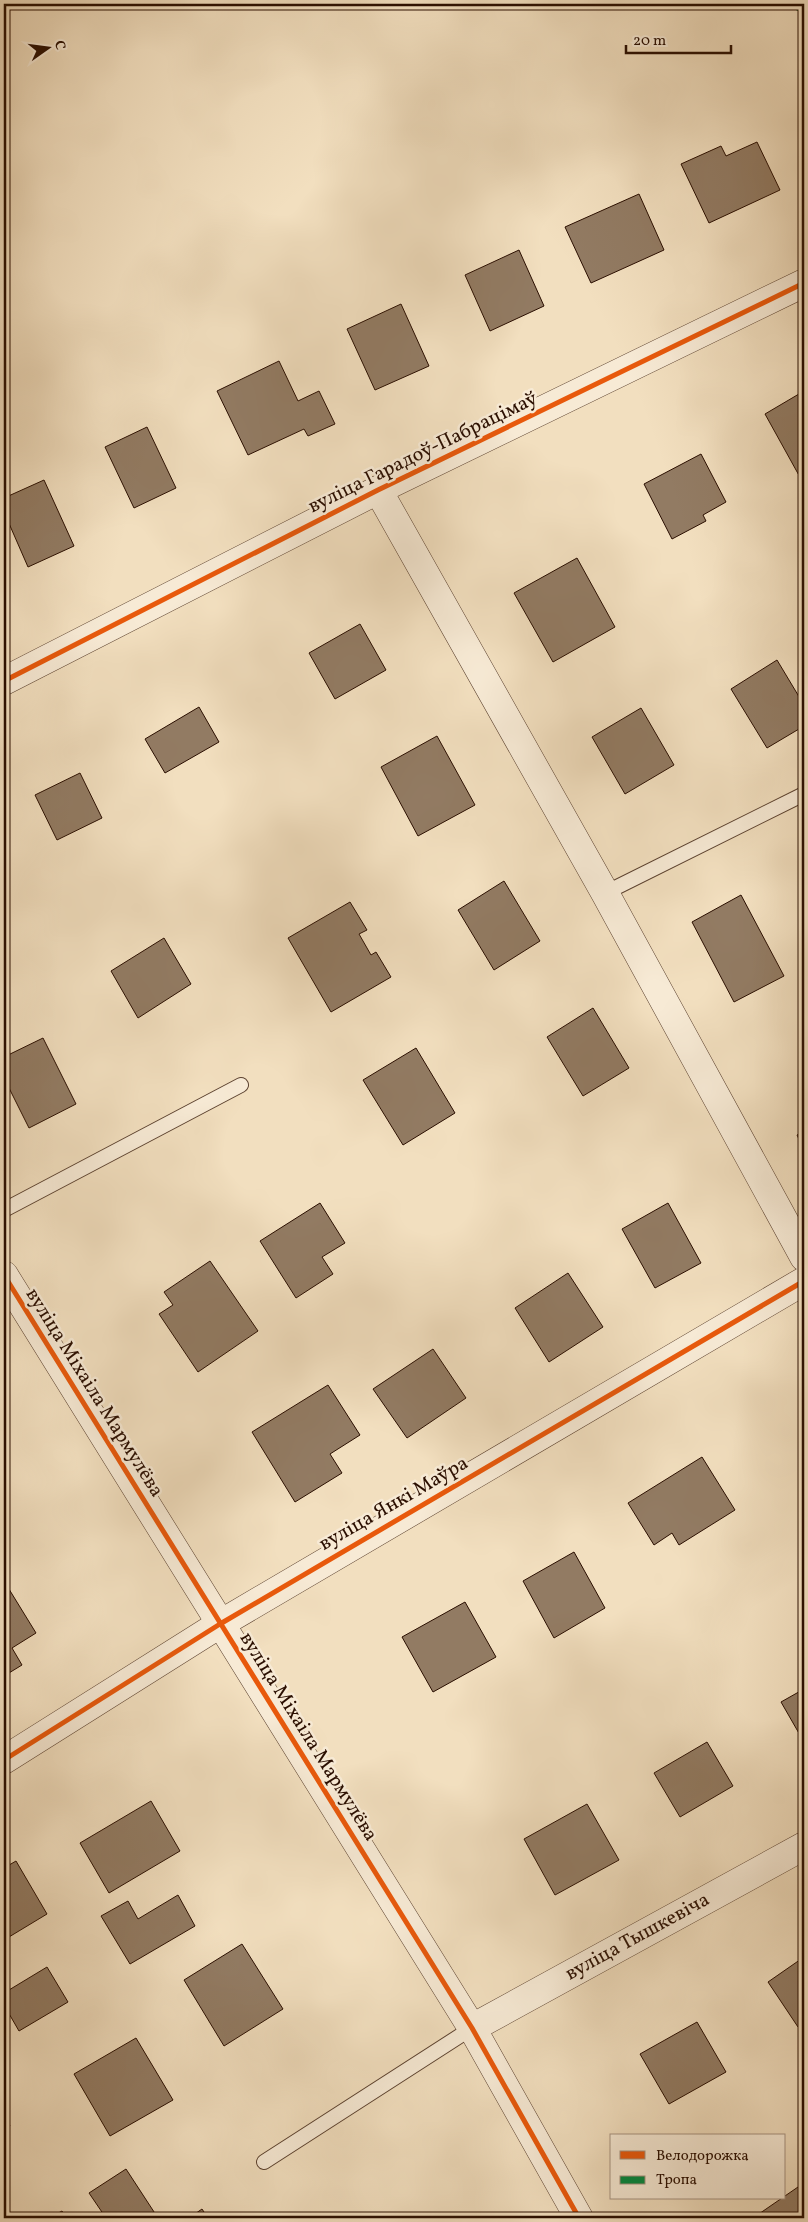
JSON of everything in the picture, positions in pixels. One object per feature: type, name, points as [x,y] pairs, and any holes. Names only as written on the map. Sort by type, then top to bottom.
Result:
[{"type":"street","name":"вуліца Гарадоў-Пабрацімаў","points":[[4,681],[378,490],[804,283]]},
{"type":"street","points":[[378,490],[605,893],[804,1257]]},
{"type":"street","name":"вуліца Міхаіла Мармулёва","points":[[4,1275],[472,2028],[579,2218]]},
{"type":"street","name":"вуліца Янкі Маўра","points":[[4,1760],[220,1624],[804,1281]]},
{"type":"street","name":"вуліца Тышкевіча","points":[[472,2028],[804,1846]]},
{"type":"lane","points":[[605,893],[804,794]]},
{"type":"lane","points":[[4,1210],[241,1085]]},
{"type":"lane","points":[[264,2162],[472,2028]]},
{"type":"building","points":[[757,142],[780,190],[709,223],[681,164],[721,146],[726,156]]},
{"type":"building","points":[[639,194],[664,250],[591,283],[565,227]]},
{"type":"building","points":[[519,250],[544,306],[490,331],[465,275]]},
{"type":"building","points":[[401,304],[429,366],[375,390],[347,329]]},
{"type":"building","points":[[279,361],[298,401],[319,391],[335,424],[308,436],[304,429],[248,455],[217,391]]},
{"type":"building","points":[[804,391],[804,477],[801,479],[765,414]]},
{"type":"building","points":[[147,427],[176,488],[134,508],[105,447]]},
{"type":"building","points":[[701,454],[726,502],[703,515],[706,521],[672,539],[644,484]]},
{"type":"building","points":[[44,480],[74,546],[28,567],[4,512],[4,498]]},
{"type":"building","points":[[577,558],[615,627],[553,662],[514,593]]},
{"type":"building","points":[[360,624],[386,670],[335,699],[309,653]]},
{"type":"building","points":[[777,660],[804,705],[804,726],[767,748],[731,689]]},
{"type":"building","points":[[199,707],[219,742],[165,773],[145,739]]},
{"type":"building","points":[[641,708],[674,765],[625,794],[592,737]]},
{"type":"building","points":[[437,736],[475,805],[418,836],[381,767]]},
{"type":"building","points":[[80,773],[102,818],[57,840],[35,795]]},
{"type":"building","points":[[504,881],[540,941],[494,970],[458,910]]},
{"type":"building","points":[[741,895],[784,976],[734,1002],[692,922]]},
{"type":"building","points":[[350,902],[367,930],[359,934],[371,955],[376,952],[391,977],[331,1012],[288,938]]},
{"type":"building","points":[[164,938],[191,984],[138,1018],[111,971]]},
{"type":"building","points":[[593,1008],[629,1068],[583,1096],[547,1037]]},
{"type":"building","points":[[43,1038],[76,1104],[29,1128],[4,1078],[4,1057]]},
{"type":"building","points":[[416,1048],[455,1113],[403,1145],[363,1080]]},
{"type":"building","points":[[804,1131],[804,1150],[797,1135]]},
{"type":"building","points":[[320,1203],[345,1243],[322,1257],[333,1274],[296,1298],[260,1241]]},
{"type":"building","points":[[668,1203],[701,1263],[655,1288],[622,1229]]},
{"type":"building","points":[[210,1261],[258,1331],[198,1372],[159,1314],[173,1305],[164,1292]]},
{"type":"building","points":[[568,1273],[603,1327],[549,1362],[515,1308]]},
{"type":"building","points":[[433,1349],[466,1398],[407,1438],[373,1389]]},
{"type":"building","points":[[328,1385],[360,1435],[330,1454],[342,1473],[295,1502],[252,1432]]},
{"type":"building","points":[[702,1457],[735,1510],[679,1545],[672,1533],[654,1545],[628,1503]]},
{"type":"building","points":[[574,1552],[605,1608],[554,1638],[523,1581]]},
{"type":"building","points":[[4,1581],[36,1633],[12,1648],[22,1665],[4,1676]]},
{"type":"building","points":[[465,1602],[496,1657],[433,1692],[402,1637]]},
{"type":"building","points":[[804,1689],[804,1742],[781,1702]]},
{"type":"building","points":[[707,1742],[733,1786],[680,1817],[654,1773]]},
{"type":"building","points":[[151,1801],[180,1851],[109,1893],[80,1843]]},
{"type":"building","points":[[587,1804],[619,1860],[555,1895],[524,1839]]},
{"type":"building","points":[[16,1861],[47,1914],[4,1940],[4,1868]]},
{"type":"building","points":[[178,1895],[195,1926],[130,1964],[101,1916],[128,1901],[138,1919]]},
{"type":"building","points":[[242,1944],[283,2009],[224,2046],[184,1980]]},
{"type":"building","points":[[804,1957],[804,2022],[798,2027],[768,1982]]},
{"type":"building","points":[[47,1967],[68,2002],[19,2031],[4,2005],[4,1993]]},
{"type":"building","points":[[697,2022],[726,2072],[669,2104],[640,2054]]},
{"type":"building","points":[[136,2038],[173,2100],[110,2136],[74,2074]]},
{"type":"building","points":[[4,2116],[10,2126],[4,2130]]},
{"type":"building","points":[[126,2169],[158,2218],[106,2218],[89,2193]]},
{"type":"building","points":[[798,2187],[804,2195],[804,2218],[753,2218],[779,2200],[786,2200],[786,2195]]},
{"type":"building","points":[[202,2209],[208,2218],[189,2218]]},
{"type":"building","points":[[62,2211],[67,2218],[49,2218]]},
{"type":"marked path","points":[[793,4],[804,15]]},
{"type":"cycle path","points":[[4,681],[378,490],[804,283]]},
{"type":"cycle path","points":[[4,1275],[472,2028],[579,2218]]},
{"type":"cycle path","points":[[4,1760],[220,1624],[804,1281]]}]
